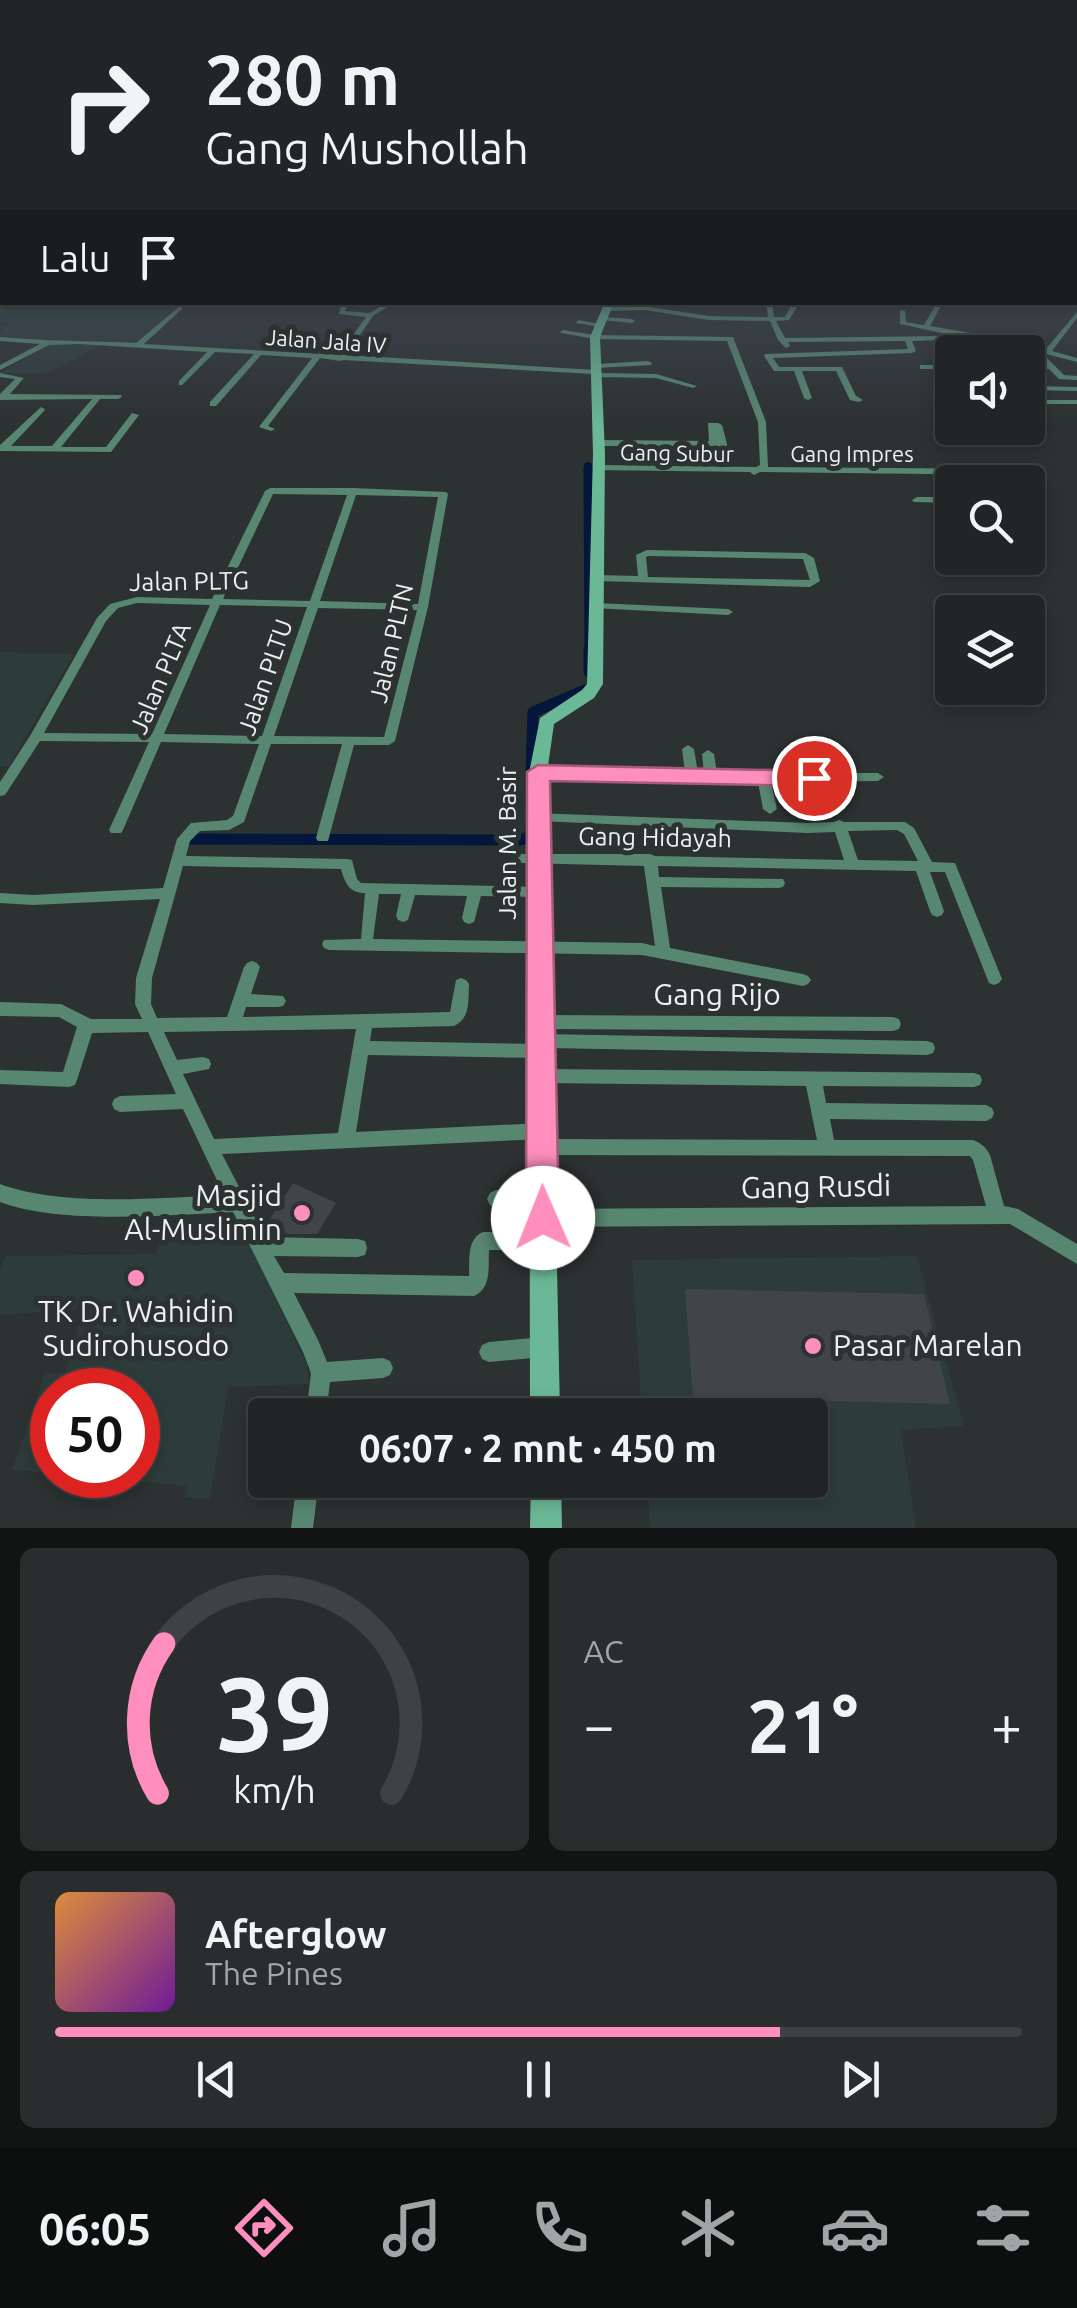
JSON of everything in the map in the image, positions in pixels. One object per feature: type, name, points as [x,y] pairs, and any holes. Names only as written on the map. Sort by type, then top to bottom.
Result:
[{"type":"main road","name":"Jalan M. Basir","points":[[545,1398],[540,892],[530,858],[538,816],[538,772],[546,722],[594,689],[596,371],[602,321]]},
{"type":"main road","points":[[546,1498],[546,1528]]},
{"type":"street","points":[[344,305],[340,313],[372,315]]},
{"type":"street","points":[[340,359],[372,315],[387,305]]},
{"type":"street","points":[[770,305],[771,319],[790,354]]},
{"type":"street","points":[[563,332],[644,308],[709,318],[790,319],[796,305]]},
{"type":"street","points":[[926,327],[938,306]]},
{"type":"street","points":[[138,345],[180,308]]},
{"type":"street","points":[[902,312],[902,323],[945,334]]},
{"type":"street","points":[[1077,314],[1047,352],[1077,360]]},
{"type":"street","points":[[602,321],[616,332],[618,328]]},
{"type":"street","points":[[602,321],[732,340],[762,422],[764,466],[754,472]]},
{"type":"street","points":[[578,322],[632,321]]},
{"type":"street","points":[[782,340],[972,335]]},
{"type":"street","points":[[859,400],[853,398],[840,369],[774,368],[768,357],[912,351],[908,338]]},
{"type":"street","points":[[0,340],[48,343]]},
{"type":"street","points":[[11,351],[26,341]]},
{"type":"street","name":"Jalan Jala IV","points":[[0,371],[48,343],[596,371]]},
{"type":"street","points":[[282,356],[291,346]]},
{"type":"street","points":[[182,383],[213,350]]},
{"type":"street","points":[[213,404],[258,354]]},
{"type":"street","points":[[271,429],[263,427],[316,358]]},
{"type":"street","points":[[1045,360],[1062,376],[1077,378]]},
{"type":"street","points":[[596,371],[648,363]]},
{"type":"street","points":[[924,367],[935,367]]},
{"type":"street","points":[[1045,367],[1052,367]]},
{"type":"street","points":[[796,369],[808,398]]},
{"type":"street","points":[[0,371],[20,378],[2,398]]},
{"type":"street","points":[[596,371],[656,376],[693,386]]},
{"type":"street","points":[[1045,388],[1077,388]]},
{"type":"street","points":[[54,449],[98,397]]},
{"type":"street","points":[[2,398],[118,397]]},
{"type":"street","points":[[1045,402],[1077,402]]},
{"type":"street","points":[[1,448],[41,409]]},
{"type":"street","points":[[1,448],[108,450],[136,415]]},
{"type":"street","points":[[598,443],[718,444],[724,459]]},
{"type":"street","points":[[635,457],[708,464],[738,458]]},
{"type":"street","name":"Gang Subur","points":[[598,468],[708,464],[754,472]]},
{"type":"street","name":"Gang Impres","points":[[754,472],[935,472]]},
{"type":"street","name":"Jalan PLTN","points":[[36,737],[391,740],[445,496],[272,490]]},
{"type":"street","name":"Jalan PLTA","points":[[116,830],[272,490]]},
{"type":"street","name":"Jalan PLTU","points":[[179,861],[184,839],[196,826],[229,825],[239,820],[353,491]]},
{"type":"street","points":[[917,500],[935,500]]},
{"type":"street","points":[[597,578],[643,580],[810,584],[815,582],[810,558],[806,556],[647,552],[641,555],[643,580]]},
{"type":"street","name":"Jalan PLTG","points":[[0,792],[108,610],[137,600],[423,607]]},
{"type":"street","points":[[596,606],[728,612]]},
{"type":"street","points":[[324,838],[349,742]]},
{"type":"street","points":[[688,748],[692,778]]},
{"type":"street","points":[[708,754],[712,778]]},
{"type":"street","points":[[538,772],[692,778],[878,777]]},
{"type":"street","points":[[764,778],[770,808]]},
{"type":"street","points":[[538,816],[807,828],[903,826],[925,867],[937,911]]},
{"type":"street","points":[[839,825],[852,864]]},
{"type":"street","name":"Gang Hidayah","points":[[530,858],[925,867]]},
{"type":"street","points":[[650,858],[662,952]]},
{"type":"street","points":[[318,1398],[321,1373],[151,1026],[142,988],[179,861],[347,864],[355,887],[540,892]]},
{"type":"street","points":[[925,867],[952,868],[994,979]]},
{"type":"street","points":[[654,882],[778,883]]},
{"type":"street","points":[[367,937],[373,887]]},
{"type":"street","points":[[403,916],[410,888]]},
{"type":"street","points":[[469,918],[475,890]]},
{"type":"street","points":[[0,898],[34,900],[81,894],[168,893]]},
{"type":"street","points":[[329,944],[662,952],[803,980]]},
{"type":"street","points":[[232,1023],[252,968]]},
{"type":"street","points":[[0,1009],[61,1010],[86,1024],[151,1026],[454,1018],[459,1014],[462,984]]},
{"type":"street","points":[[241,1000],[278,1002]]},
{"type":"street","points":[[346,1139],[365,1022]]},
{"type":"street","points":[[0,1078],[69,1080],[86,1024]]},
{"type":"street","name":"Gang Rijo","points":[[541,1038],[894,1024]]},
{"type":"street","points":[[361,1048],[541,1038],[927,1048]]},
{"type":"street","points":[[172,1068],[203,1064]]},
{"type":"street","points":[[541,1076],[974,1080]]},
{"type":"street","points":[[813,1080],[827,1145]]},
{"type":"street","points":[[120,1104],[188,1101]]},
{"type":"street","points":[[820,1111],[986,1112]]},
{"type":"street","points":[[210,1148],[346,1139],[542,1139],[976,1149],[986,1170],[997,1215]]},
{"type":"street","points":[[0,1193],[16,1200],[75,1204],[237,1203]]},
{"type":"street","name":"Gang Rusdi","points":[[496,1199],[543,1208],[997,1215],[1021,1219],[1066,1252],[1077,1255]]},
{"type":"street","points":[[280,1284],[474,1286],[478,1282],[480,1245],[484,1241],[543,1241]]},
{"type":"street","points":[[261,1246],[358,1248]]},
{"type":"street","points":[[488,1352],[544,1347]]},
{"type":"street","points":[[321,1373],[383,1368]]},
{"type":"street","points":[[302,1528],[306,1498]]},
{"type":"shaded area","points":[[0,305],[177,307],[138,344],[0,339],[0,332],[10,323],[0,321]]},
{"type":"shaded area","points":[[53,343],[104,344],[47,373],[0,373]]},
{"type":"shaded area","points":[[0,652],[74,654],[9,766],[0,766]]},
{"type":"shaded area","points":[[245,1236],[307,1364],[309,1384],[228,1387],[210,1500],[185,1497],[187,1486],[160,1483],[160,1368],[66,1368],[83,1309],[0,1315],[0,1270],[5,1256],[156,1254],[160,1239]]},
{"type":"shaded area","points":[[917,1256],[964,1426],[901,1430],[916,1528],[650,1528],[648,1498],[828,1498],[828,1398],[641,1398],[632,1260]]},
{"type":"shaded area","points":[[30,1417],[30,1471],[12,1470]]},
{"type":"building","name":"Masjid Al-Muslimin","points":[[293,1183],[336,1203],[317,1234],[288,1234],[267,1224]]},
{"type":"building","name":"Pasar Marelan","points":[[685,1289],[924,1294],[950,1404],[828,1401],[828,1398],[693,1398]]},
{"type":"waterway","points":[[588,468],[589,651]]},
{"type":"waterway","points":[[589,651],[589,672]]},
{"type":"waterway","points":[[531,776],[533,712],[585,690]]},
{"type":"waterway","points":[[184,839],[521,840],[531,836],[531,825]]},
{"type":"place","name":"Masjid Al-Muslimin","points":[[302,1213]]},
{"type":"place","name":"TK Dr. Wahidin Sudirohusodo","points":[[136,1278]]},
{"type":"place","name":"Pasar Marelan","points":[[813,1346]]},
{"type":"route","points":[[543,1218],[538,772],[814,778]]}]
